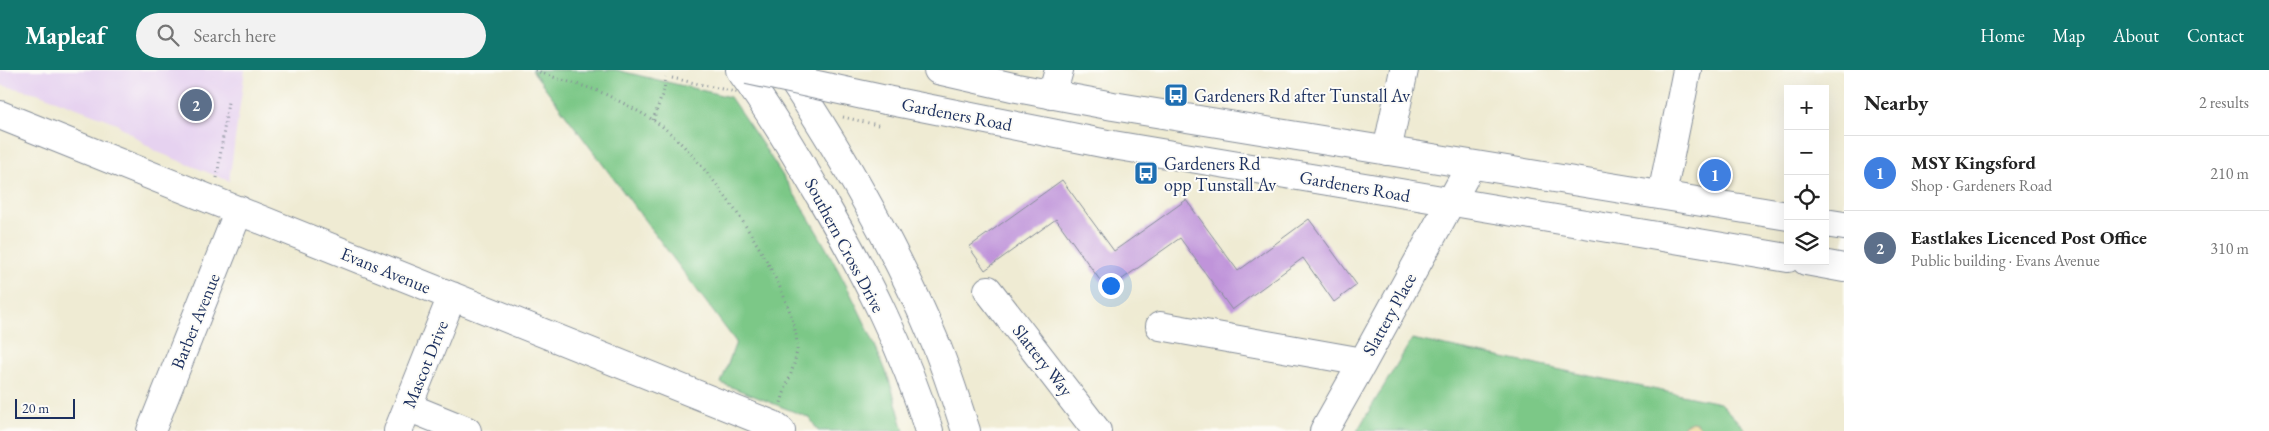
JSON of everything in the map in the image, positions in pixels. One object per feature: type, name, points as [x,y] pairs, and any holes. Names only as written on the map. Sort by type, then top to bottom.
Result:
[{"type":"main road","name":"Southern Cross Drive","points":[[740,70],[771,112],[860,265],[902,356],[929,431]]},
{"type":"main road","name":"Gardeners Road","points":[[748,70],[886,100],[1107,144],[1784,257]]},
{"type":"main road","name":"Southern Cross Drive","points":[[786,70],[822,124],[877,220],[935,342],[966,431]]},
{"type":"main road","name":"Gardeners Road","points":[[938,70],[1056,83],[1386,151],[1784,215]]},
{"type":"main road","points":[[1386,151],[1404,70]]},
{"type":"main road","points":[[1662,195],[1687,70]]},
{"type":"main road","name":"Evans Avenue","points":[[0,115],[777,428]]},
{"type":"main road","name":"Slattery Place","points":[[1160,326],[1363,362],[1452,203],[1471,165]]},
{"type":"main road","name":"Barber Avenue","points":[[151,431],[239,210]]},
{"type":"main road","points":[[1829,224],[1844,226]]},
{"type":"main road","points":[[1828,265],[1844,268]]},
{"type":"main road","name":"Slattery Way","points":[[988,290],[1097,431]]},
{"type":"main road","name":"Mascot Drive","points":[[403,419],[452,296]]},
{"type":"main road","points":[[1324,431],[1363,362]]},
{"type":"main road","points":[[403,419],[467,431]]},
{"type":"path","points":[[535,70],[602,93],[653,120],[677,138],[746,225],[774,276],[788,309],[797,350],[777,428]]},
{"type":"path","points":[[653,120],[664,90],[666,77]]},
{"type":"path","points":[[217,181],[228,102]]},
{"type":"shaded area","points":[[0,70],[245,70],[229,181],[155,151],[114,122],[37,93],[0,85]]},
{"type":"green space","points":[[532,70],[616,70],[730,97],[793,192],[849,290],[885,368],[904,431],[818,431],[810,418],[721,383],[736,342]]},
{"type":"green space","points":[[1412,339],[1720,403],[1747,431],[1357,431]]},
{"type":"sand","points":[[1692,422],[1697,423],[1704,431],[1684,431],[1684,425]]},
{"type":"building","points":[[1062,180],[1114,251],[1186,200],[1238,271],[1309,219],[1357,285],[1334,302],[1303,258],[1232,310],[1180,238],[1107,290],[1056,219],[985,270],[969,247]]},
{"type":"place","name":"Gardeners Rd after Tunstall Av","points":[[1176,95]]},
{"type":"place","name":"Eastlakes Licenced Post Office","points":[[196,105]]},
{"type":"place","name":"Gardeners Rd opp Tunstall Av","points":[[1146,173]]},
{"type":"place","name":"MSY Kingsford","points":[[1715,175]]}]
